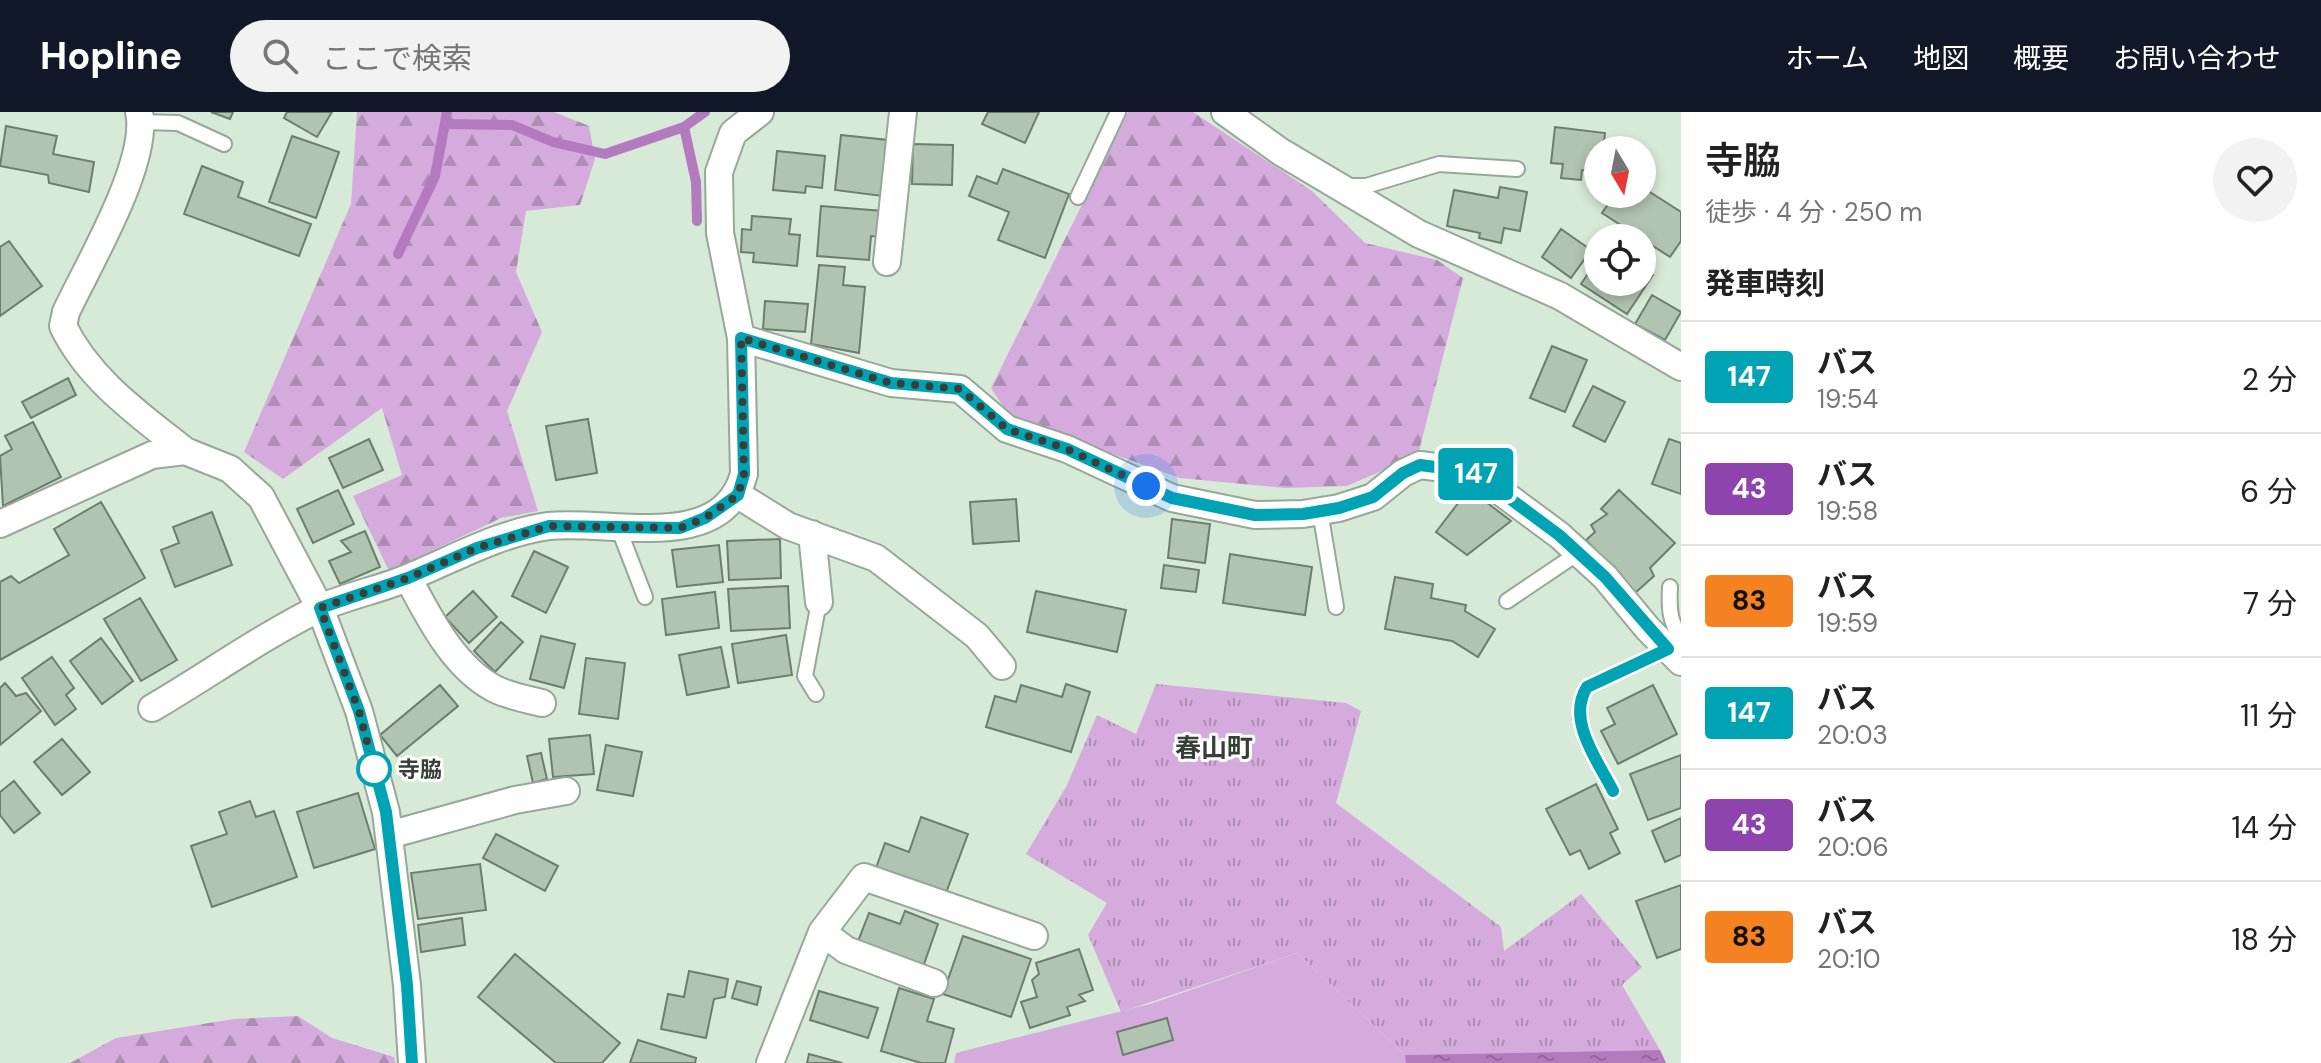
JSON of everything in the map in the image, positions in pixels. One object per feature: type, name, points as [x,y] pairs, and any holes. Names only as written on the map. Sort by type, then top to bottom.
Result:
[{"type":"street","points":[[152,708],[320,608],[408,578],[477,548],[549,526],[680,528],[705,518],[738,495],[744,474],[741,338],[720,233],[719,172],[733,133],[760,112]]},
{"type":"street","points":[[887,262],[903,112]]},
{"type":"street","points":[[1225,112],[1338,187],[1419,234],[1560,296],[1681,367]]},
{"type":"street","points":[[140,117],[141,142],[131,174],[66,312],[63,326],[81,357],[120,399],[185,451],[230,469],[261,497],[320,608],[359,711],[389,835],[412,1063]]},
{"type":"street","points":[[741,338],[891,383],[960,389],[1007,429],[1067,449],[1172,498],[1255,515],[1320,511],[1373,497],[1403,473],[1420,465],[1474,472],[1578,553],[1678,647]]},
{"type":"street","points":[[0,524],[152,455],[185,451]]},
{"type":"street","points":[[738,495],[788,526],[876,558],[977,636],[1002,666]]},
{"type":"street","points":[[812,534],[819,602]]},
{"type":"street","points":[[408,578],[436,631],[471,669],[493,688],[542,703]]},
{"type":"street","points":[[389,835],[515,800],[566,791]]},
{"type":"street","points":[[770,1063],[822,932],[864,877],[1034,936]]},
{"type":"street","points":[[822,932],[846,950],[934,983]]},
{"type":"lane","points":[[1078,197],[1118,112]]},
{"type":"lane","points":[[140,117],[178,123],[224,144]]},
{"type":"lane","points":[[1338,187],[1366,186],[1439,164],[1478,164],[1517,169]]},
{"type":"lane","points":[[1320,511],[1336,607]]},
{"type":"lane","points":[[618,527],[645,597]]},
{"type":"lane","points":[[1507,601],[1578,553]]},
{"type":"lane","points":[[1613,791],[1583,730],[1580,698],[1587,687],[1678,647],[1668,610],[1670,587]]},
{"type":"lane","points":[[816,694],[805,676],[819,602]]},
{"type":"green space","points":[[357,112],[554,112],[589,126],[595,159],[580,205],[526,211],[516,272],[542,332],[507,411],[538,511],[501,518],[389,571],[353,496],[402,475],[382,408],[283,479],[244,452],[351,204]]},
{"type":"green space","points":[[1128,112],[1193,112],[1312,191],[1365,243],[1437,260],[1463,278],[1418,455],[1347,486],[1285,488],[1180,478],[1010,417],[991,388]]},
{"type":"green space","points":[[1156,684],[1346,703],[1361,711],[1336,803],[1501,927],[1504,951],[1581,894],[1642,967],[1622,985],[1660,1050],[1405,1055],[1297,953],[1121,1012],[1088,935],[1107,903],[1026,854],[1067,785],[1097,715],[1136,734]]},
{"type":"green space","points":[[1297,953],[1405,1055],[1660,1050],[1666,1063],[954,1063],[956,1053],[1150,1004]]},
{"type":"green space","points":[[298,1016],[332,1038],[394,1057],[395,1063],[70,1063],[116,1038],[234,1019]]},
{"type":"water","points":[[1660,1050],[1666,1063],[1406,1063],[1405,1055]]},
{"type":"building","points":[[211,112],[233,112],[230,119]]},
{"type":"building","points":[[287,112],[332,112],[317,137],[284,118]]},
{"type":"building","points":[[988,112],[1039,112],[1025,143],[982,124]]},
{"type":"building","points":[[6,126],[57,136],[53,154],[94,162],[89,192],[49,183],[48,175],[0,166]]},
{"type":"building","points":[[1555,127],[1605,133],[1605,136],[1584,136],[1581,180],[1561,178],[1563,164],[1551,163]]},
{"type":"building","points":[[841,135],[888,140],[882,196],[835,190]]},
{"type":"building","points":[[292,136],[339,152],[316,218],[269,202]]},
{"type":"building","points":[[913,144],[953,145],[952,185],[912,184]]},
{"type":"building","points":[[777,151],[825,156],[822,188],[806,186],[805,193],[773,190]]},
{"type":"building","points":[[202,166],[243,182],[238,197],[311,224],[299,256],[184,214]]},
{"type":"building","points":[[1003,169],[1069,194],[1045,258],[998,240],[1009,212],[969,196],[977,176],[997,184]]},
{"type":"building","points":[[1500,187],[1527,192],[1520,231],[1504,228],[1501,243],[1479,238],[1480,233],[1447,226],[1454,190],[1498,198]]},
{"type":"building","points":[[1656,196],[1681,212],[1681,241],[1670,257],[1656,248],[1656,224],[1619,224],[1602,213],[1605,208],[1656,208]]},
{"type":"building","points":[[821,206],[883,211],[881,237],[871,236],[869,260],[817,256]]},
{"type":"building","points":[[752,216],[791,219],[789,234],[800,235],[797,266],[753,262],[754,253],[741,252],[742,229],[751,230]]},
{"type":"building","points":[[1561,229],[1584,245],[1584,260],[1571,278],[1542,257]]},
{"type":"building","points":[[9,241],[42,286],[0,316],[0,247]]},
{"type":"building","points":[[819,265],[845,267],[843,285],[865,287],[859,353],[811,344]]},
{"type":"building","points":[[1599,296],[1639,296],[1627,314]]},
{"type":"building","points":[[1651,296],[1681,312],[1665,340],[1635,324]]},
{"type":"building","points":[[765,301],[808,304],[805,332],[763,329]]},
{"type":"building","points":[[1552,346],[1587,360],[1565,412],[1530,398]]},
{"type":"building","points":[[68,378],[76,395],[31,418],[22,402]]},
{"type":"building","points":[[1593,386],[1625,402],[1605,442],[1573,426]]},
{"type":"building","points":[[588,419],[597,473],[556,480],[546,426]]},
{"type":"building","points":[[33,422],[61,477],[3,506],[0,456],[12,449],[5,436]]},
{"type":"building","points":[[369,439],[383,470],[343,488],[329,458]]},
{"type":"building","points":[[1669,439],[1681,443],[1681,494],[1652,484]]},
{"type":"building","points":[[1469,489],[1511,521],[1467,555],[1436,532]]},
{"type":"building","points":[[338,490],[354,524],[313,543],[297,509]]},
{"type":"building","points":[[1619,490],[1675,543],[1650,568],[1654,576],[1635,593],[1586,540],[1595,532],[1591,525],[1607,514],[1601,509]]},
{"type":"building","points":[[1016,499],[1019,541],[973,544],[970,502]]},
{"type":"building","points":[[101,502],[145,578],[0,660],[0,582],[11,576],[19,583],[69,555],[54,529]]},
{"type":"building","points":[[212,512],[232,565],[175,587],[161,550],[179,543],[173,527]]},
{"type":"building","points":[[1172,519],[1210,524],[1205,563],[1168,558]]},
{"type":"building","points":[[365,531],[380,567],[340,584],[329,561],[351,552],[341,541]]},
{"type":"building","points":[[780,539],[781,578],[729,580],[727,541]]},
{"type":"building","points":[[719,545],[723,582],[677,587],[672,550]]},
{"type":"building","points":[[534,551],[568,567],[546,613],[512,596]]},
{"type":"building","points":[[1230,554],[1312,567],[1305,615],[1223,603]]},
{"type":"building","points":[[1164,565],[1199,570],[1196,592],[1161,588]]},
{"type":"building","points":[[1395,577],[1433,584],[1431,598],[1466,605],[1465,611],[1495,629],[1478,657],[1452,641],[1385,629]]},
{"type":"building","points":[[788,586],[790,628],[731,631],[728,589]]},
{"type":"building","points":[[473,591],[497,617],[469,643],[445,617]]},
{"type":"building","points":[[1036,591],[1126,610],[1117,652],[1027,632]]},
{"type":"building","points":[[715,592],[719,628],[666,635],[662,599]]},
{"type":"building","points":[[140,598],[177,660],[141,681],[104,619]]},
{"type":"building","points":[[501,622],[523,642],[495,672],[474,651]]},
{"type":"building","points":[[786,635],[792,675],[738,683],[732,644]]},
{"type":"building","points":[[541,636],[575,644],[564,688],[530,679]]},
{"type":"building","points":[[101,638],[133,681],[102,704],[70,661]]},
{"type":"building","points":[[721,647],[729,687],[687,695],[679,655]]},
{"type":"building","points":[[52,657],[74,688],[66,695],[76,709],[55,725],[22,678]]},
{"type":"building","points":[[586,658],[625,663],[618,719],[579,714]]},
{"type":"building","points":[[5,683],[16,696],[26,693],[41,711],[0,745],[0,688]]},
{"type":"building","points":[[1066,684],[1090,692],[1071,752],[986,727],[995,696],[1016,702],[1021,685],[1062,697]]},
{"type":"building","points":[[440,685],[458,706],[397,756],[380,735]]},
{"type":"building","points":[[1653,685],[1677,734],[1618,764],[1601,731],[1615,724],[1607,708]]},
{"type":"building","points":[[590,735],[594,774],[553,777],[549,739]]},
{"type":"building","points":[[62,739],[90,772],[62,795],[34,762]]},
{"type":"building","points":[[606,745],[642,752],[633,796],[597,790]]},
{"type":"building","points":[[541,753],[547,779],[533,783],[527,756]]},
{"type":"building","points":[[1681,755],[1681,808],[1648,820],[1630,774]]},
{"type":"building","points":[[14,781],[40,813],[14,833],[0,815],[0,792]]},
{"type":"building","points":[[1596,784],[1618,829],[1610,833],[1620,853],[1589,869],[1580,850],[1570,855],[1546,809]]},
{"type":"building","points":[[358,793],[375,849],[314,868],[297,812]]},
{"type":"building","points":[[250,801],[256,817],[274,811],[297,877],[212,907],[191,846],[227,834],[219,812]]},
{"type":"building","points":[[921,817],[968,834],[946,893],[876,868],[885,843],[909,852]]},
{"type":"building","points":[[1681,818],[1681,855],[1665,862],[1652,831]]},
{"type":"building","points":[[496,834],[558,866],[545,891],[483,858]]},
{"type":"building","points":[[480,864],[486,910],[418,919],[411,873]]},
{"type":"building","points":[[1681,885],[1681,949],[1657,958],[1636,901]]},
{"type":"building","points":[[905,911],[938,924],[923,967],[857,944],[869,913],[900,924]]},
{"type":"building","points":[[462,918],[465,945],[421,952],[418,925]]},
{"type":"building","points":[[963,936],[1031,959],[1011,1017],[943,994]]},
{"type":"building","points":[[1079,949],[1093,990],[1079,995],[1085,1001],[1067,1007],[1070,1015],[1030,1028],[1021,1002],[1037,997],[1032,980],[1039,974],[1036,963]]},
{"type":"building","points":[[515,954],[620,1043],[602,1063],[556,1063],[478,997]]},
{"type":"building","points":[[689,971],[728,979],[725,997],[714,999],[706,1038],[661,1029],[668,994],[684,997]]},
{"type":"building","points":[[737,981],[761,987],[757,1005],[732,998]]},
{"type":"building","points":[[899,988],[934,999],[927,1021],[954,1029],[945,1063],[921,1063],[881,1051]]},
{"type":"building","points":[[819,991],[878,1008],[868,1038],[810,1020]]},
{"type":"building","points":[[1167,1018],[1173,1040],[1123,1055],[1117,1032]]},
{"type":"building","points":[[638,1040],[696,1058],[695,1063],[630,1063]]},
{"type":"building","points":[[809,1054],[842,1063],[807,1063]]},
{"type":"waterway","points":[[398,254],[435,176],[447,112]]},
{"type":"waterway","points":[[447,124],[512,125],[553,142],[605,154],[684,127],[705,112]]},
{"type":"waterway","points":[[684,127],[696,182],[697,221]]},
{"type":"bus line","name":"147","points":[[412,1063],[407,985],[386,812],[359,711],[320,608],[408,578],[477,548],[549,526],[680,528],[705,518],[738,495],[744,474],[741,338],[891,383],[960,389],[1007,429],[1067,449],[1172,498],[1255,515],[1303,514],[1339,508],[1373,497],[1403,473],[1420,465],[1474,472],[1559,535],[1605,577],[1668,649],[1587,687],[1580,698],[1583,730],[1613,791]]},
{"type":"place","name":"寺脇","points":[[374,769]]},
{"type":"district","name":"春山町","points":[[1214,748]]},
{"type":"route","points":[[374,769],[359,711],[320,608],[408,578],[477,548],[549,526],[680,528],[705,518],[738,495],[744,474],[741,338],[891,383],[960,389],[1007,429],[1067,449],[1146,486]]}]
